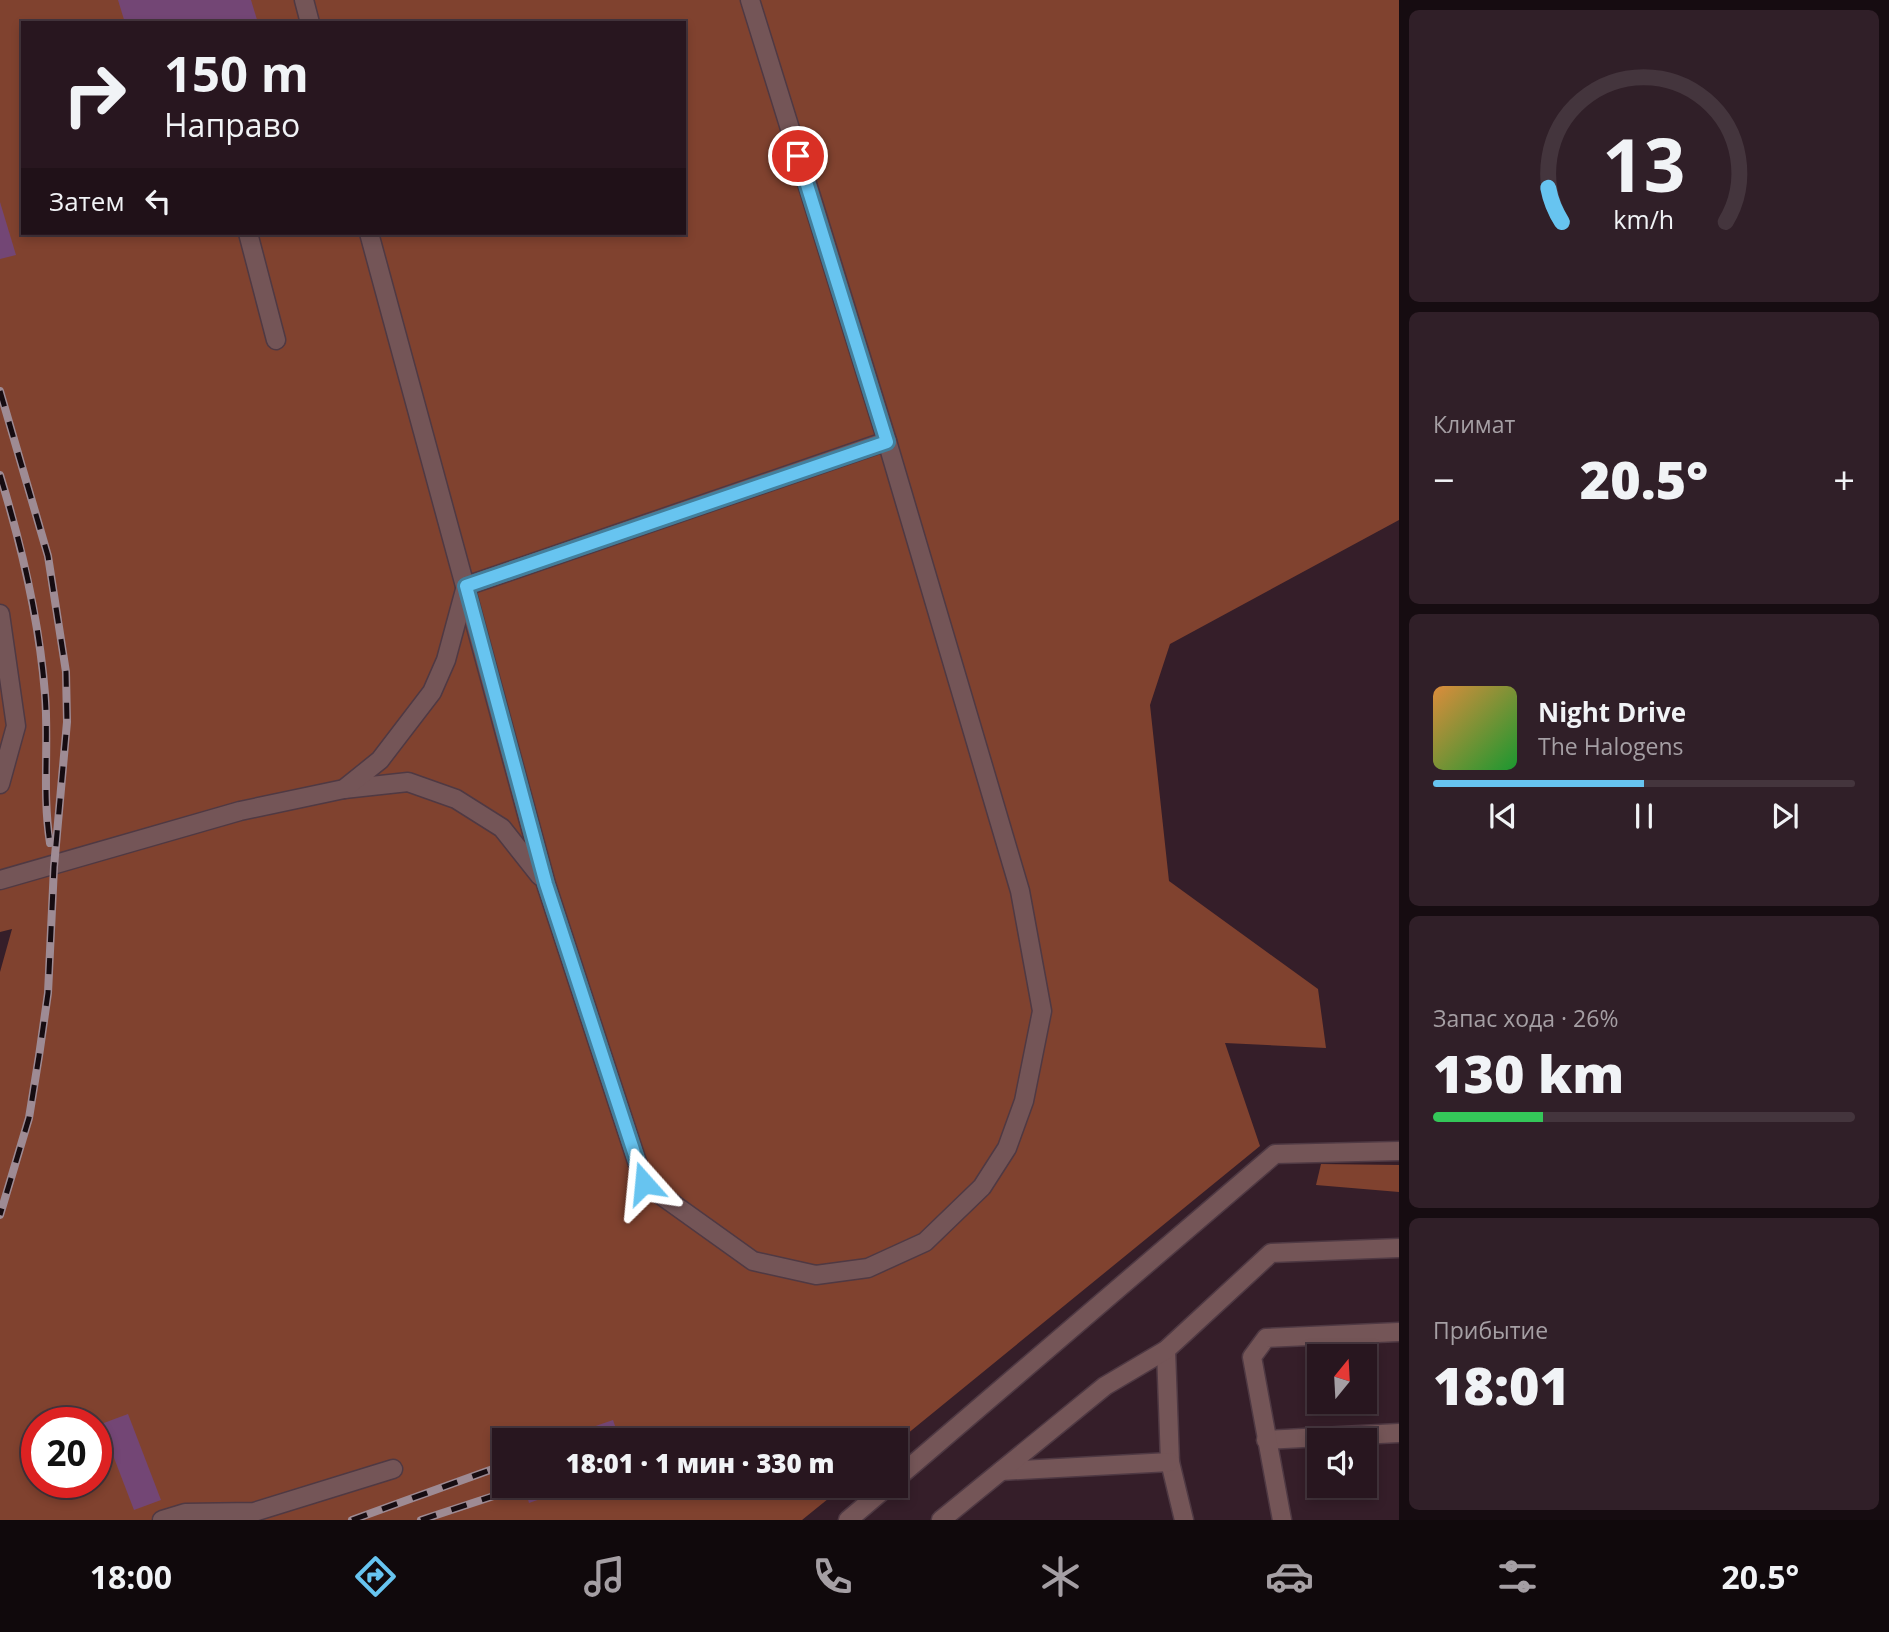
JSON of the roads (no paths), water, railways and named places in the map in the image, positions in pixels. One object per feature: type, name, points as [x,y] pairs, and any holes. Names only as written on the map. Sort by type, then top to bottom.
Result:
[{"type":"lane","points":[[304,0],[309,21]]},
{"type":"lane","points":[[370,235],[546,884],[644,1183],[753,1261],[816,1275],[868,1268],[925,1242],[982,1187],[1007,1148],[1024,1101],[1042,1011],[1020,891],[887,442],[750,0]]},
{"type":"lane","points":[[249,235],[276,340]]},
{"type":"lane","points":[[466,586],[887,442]]},
{"type":"lane","points":[[344,789],[380,760],[432,692],[446,660],[466,586]]},
{"type":"lane","points":[[0,614],[16,726],[0,784]]},
{"type":"lane","points":[[0,880],[240,811],[344,789],[408,782],[456,799],[502,828],[546,884]]},
{"type":"lane","points":[[908,1469],[1275,1154],[1399,1151]]},
{"type":"lane","points":[[941,1520],[1105,1386],[1166,1350],[1271,1253],[1399,1248]]},
{"type":"lane","points":[[1282,1520],[1252,1357],[1266,1338],[1399,1332]]},
{"type":"lane","points":[[1166,1350],[1170,1462],[1184,1520]]},
{"type":"lane","points":[[1266,1440],[1399,1433]]},
{"type":"lane","points":[[1001,1471],[1170,1462]]},
{"type":"lane","points":[[162,1520],[186,1513],[254,1512],[393,1469]]},
{"type":"lane","points":[[848,1520],[874,1498]]},
{"type":"railway","points":[[0,391],[48,556],[66,672],[67,722],[54,867],[48,993],[29,1118],[0,1215]]},
{"type":"railway","points":[[0,475],[22,556],[39,638],[45,694],[46,806],[50,843]]},
{"type":"railway","points":[[352,1520],[492,1469]]},
{"type":"railway","points":[[421,1520],[492,1497]]}]
